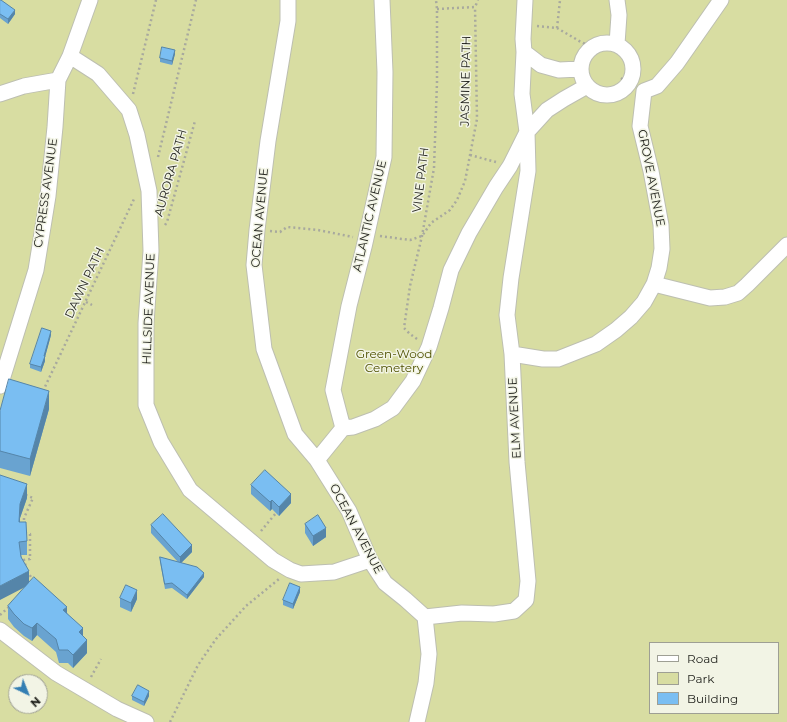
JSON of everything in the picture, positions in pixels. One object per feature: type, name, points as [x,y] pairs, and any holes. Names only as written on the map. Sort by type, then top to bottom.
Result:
[{"type":"lane","name":"CYPRESS AVENUE","points":[[0,386],[36,270],[48,196],[58,80],[70,56],[90,0]]},
{"type":"lane","name":"OCEAN AVENUE","points":[[288,0],[288,21],[268,141],[254,265],[264,349],[295,434],[317,460],[348,511],[370,560],[385,583],[425,617]]},
{"type":"lane","name":"ATLANTIC AVENUE","points":[[343,428],[333,390],[348,306],[367,234],[384,158],[385,72],[382,0]]},
{"type":"lane","points":[[525,0],[522,39],[524,52],[522,94],[527,132]]},
{"type":"lane","points":[[617,0],[619,16],[617,44]]},
{"type":"lane","points":[[627,80],[644,91],[657,86],[677,63],[721,0]]},
{"type":"lane","points":[[600,43],[617,44],[629,55],[632,62],[633,71],[627,80],[626,86],[620,92],[611,95],[602,95],[594,92],[583,81],[580,69],[582,60],[592,47],[600,43]]},
{"type":"lane","points":[[524,52],[541,66],[558,70],[580,69]]},
{"type":"lane","name":"HILLSIDE AVENUE","points":[[70,56],[98,74],[129,110],[137,135],[149,191],[151,251],[146,323],[146,405],[161,442],[190,490],[273,560],[290,570],[301,574],[334,572],[370,560]]},
{"type":"lane","points":[[0,94],[24,86],[58,80]]},
{"type":"lane","points":[[317,460],[343,428],[353,427],[375,419],[393,408],[413,381],[429,347],[451,270],[469,233],[510,166],[527,132],[547,110],[587,86]]},
{"type":"lane","name":"GROVE AVENUE","points":[[512,354],[543,359],[558,359],[596,344],[631,317],[644,302],[654,284],[661,255],[661,225],[651,171],[640,126],[644,91]]},
{"type":"lane","name":"ELM AVENUE","points":[[425,617],[462,612],[494,614],[514,611],[526,600],[528,581],[517,462],[512,354],[507,315],[511,278],[528,171],[527,132]]},
{"type":"lane","points":[[654,284],[710,298],[725,297],[738,293],[747,286],[787,244]]},
{"type":"lane","points":[[417,722],[426,683],[429,654],[425,617]]},
{"type":"lane","points":[[0,630],[56,673],[117,709],[146,722]]},
{"type":"path","points":[[129,110],[156,0]]},
{"type":"path","points":[[157,160],[196,0]]},
{"type":"path","name":"VINE PATH","points":[[429,347],[404,328],[410,286],[422,236],[434,168],[436,0]]},
{"type":"path","points":[[437,9],[475,7],[478,0]]},
{"type":"path","points":[[557,28],[560,0]]},
{"type":"path","name":"JASMINE PATH","points":[[422,236],[431,223],[450,210],[457,200],[465,181],[477,119],[475,7]]},
{"type":"path","points":[[524,25],[557,28],[592,47]]},
{"type":"path","name":"AURORA PATH","points":[[164,228],[167,222],[195,121]]},
{"type":"path","points":[[470,155],[510,166]]},
{"type":"path","name":"DAWN PATH","points":[[43,393],[136,196]]},
{"type":"path","points":[[257,230],[280,232],[287,227],[318,230],[360,239],[367,234],[410,240],[422,236]]},
{"type":"path","points":[[86,302],[92,305]]},
{"type":"path","points":[[20,493],[33,498],[24,518],[24,525]]},
{"type":"path","points":[[252,542],[276,513]]},
{"type":"path","points":[[23,532],[30,534],[30,559],[24,560],[26,569],[36,584]]},
{"type":"path","points":[[170,722],[198,666],[216,639],[246,606],[290,570]]},
{"type":"path","points":[[0,615],[12,605]]},
{"type":"path","points":[[83,689],[101,659]]},
{"type":"green space","name":"Green-Wood Cemetery","points":[[0,0],[787,0],[787,722],[0,722]]},
{"type":"building","points":[[0,0],[15,10],[8,19],[0,14]]},
{"type":"building","points":[[162,47],[175,50],[172,61],[160,58]]},
{"type":"building","points":[[42,328],[51,331],[41,367],[30,364]]},
{"type":"building","points":[[9,379],[49,391],[30,459],[0,451],[0,411]]},
{"type":"building","points":[[265,470],[291,494],[279,507],[272,500],[270,502],[251,485]]},
{"type":"building","points":[[0,475],[27,484],[20,504],[19,522],[26,522],[27,541],[19,542],[21,557],[29,571],[0,586]]},
{"type":"building","points":[[163,514],[192,545],[180,557],[151,525]]},
{"type":"building","points":[[318,515],[326,528],[313,536],[305,524]]},
{"type":"building","points":[[160,557],[197,567],[204,573],[187,595],[172,583],[165,584]]},
{"type":"building","points":[[34,577],[67,607],[63,610],[83,628],[79,632],[87,640],[73,655],[68,650],[59,650],[56,639],[37,623],[32,628],[24,624],[8,606]]},
{"type":"building","points":[[290,583],[300,587],[293,604],[283,600]]},
{"type":"building","points":[[126,585],[137,590],[131,603],[120,598]]},
{"type":"building","points":[[138,685],[149,691],[144,702],[132,696]]}]
